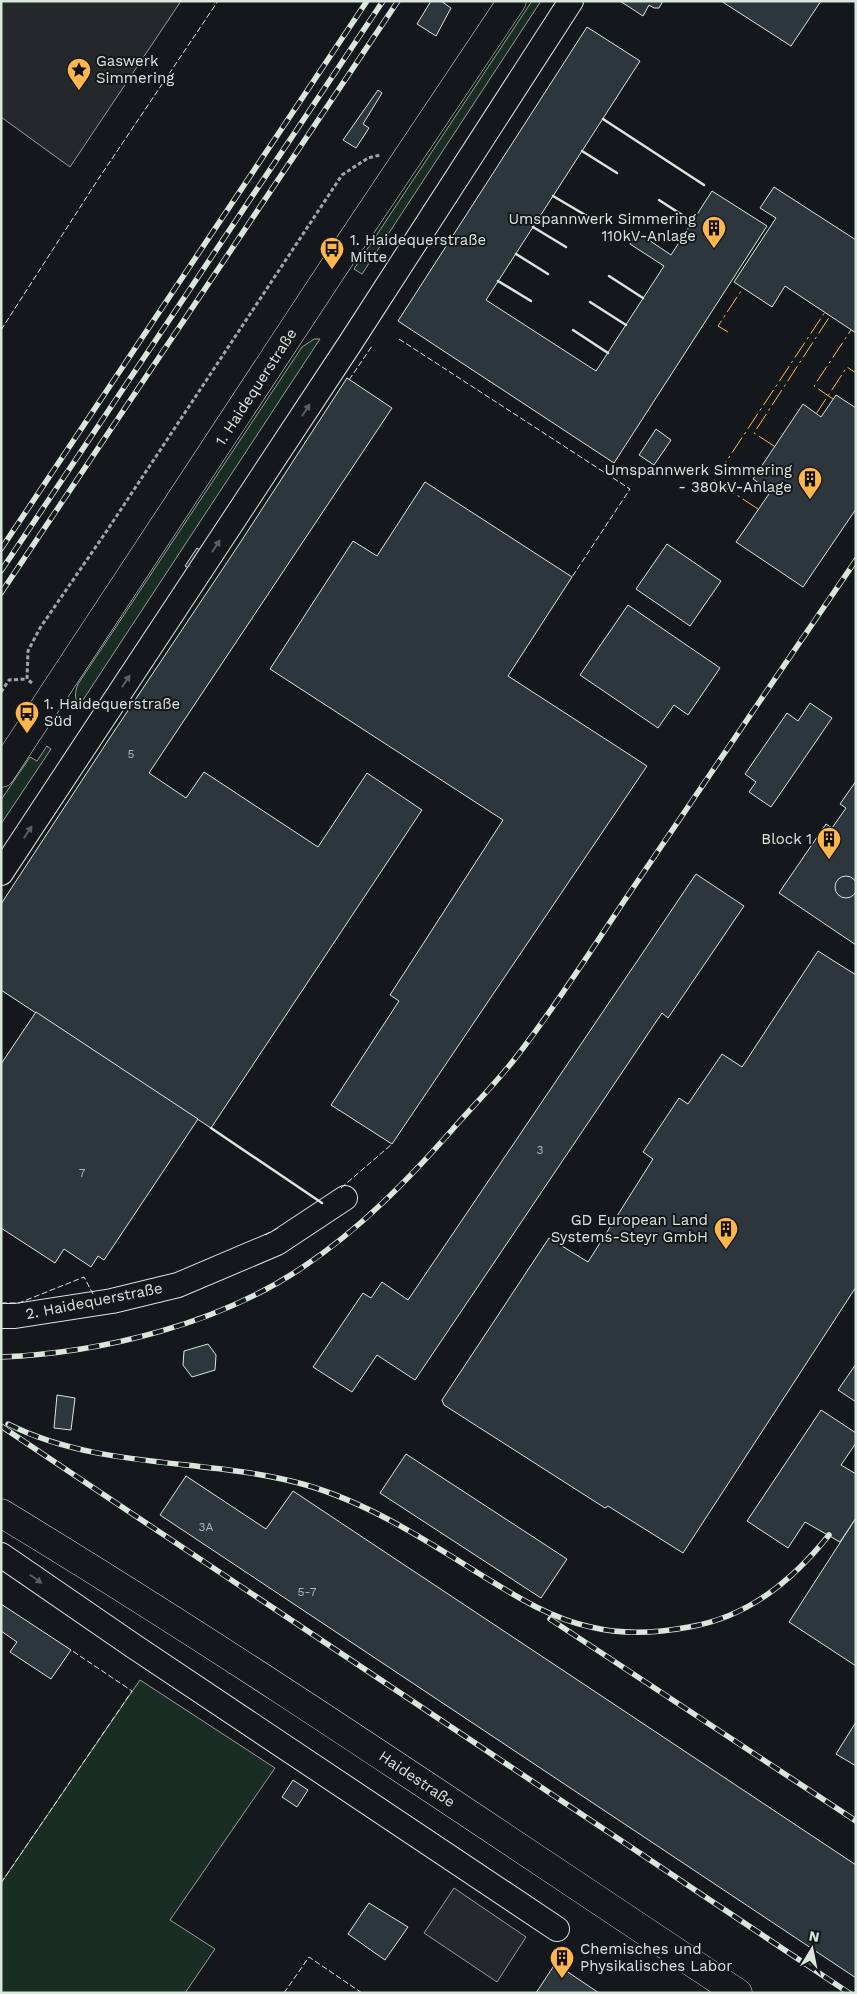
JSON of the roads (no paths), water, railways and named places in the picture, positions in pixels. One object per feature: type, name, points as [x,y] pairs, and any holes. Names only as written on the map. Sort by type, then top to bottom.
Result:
[{"type":"main road","name":"1. Haidequerstraße","points":[[1,773],[332,270],[512,1]]},
{"type":"main road","name":"Haidestraße","points":[[1,1498],[94,1569]]},
{"type":"main road","name":"Haidestraße","points":[[1,1513],[94,1569],[330,1721],[738,1993]]},
{"type":"lane","points":[[1,873],[351,342],[571,1]]},
{"type":"lane","name":"2. Haidequerstraße","points":[[1,1316],[15,1316],[112,1301],[178,1285],[277,1242],[345,1198]]},
{"type":"lane","points":[[1,1555],[71,1604],[557,1929]]},
{"type":"railway","points":[[1,549],[367,1]]},
{"type":"railway","points":[[1,571],[383,1]]},
{"type":"railway","points":[[1,593],[398,1]]},
{"type":"railway","points":[[1,1357],[40,1354],[119,1342],[158,1332],[235,1305],[303,1267],[344,1237],[382,1203],[418,1168],[493,1085],[533,1035],[856,560]]},
{"type":"railway","points":[[8,1424],[44,1439],[118,1457],[231,1470],[269,1476],[306,1485],[351,1502],[395,1523],[546,1612],[603,1630],[652,1632],[689,1627],[731,1615],[749,1606],[784,1582],[815,1552],[829,1535]]},
{"type":"railway","points":[[1,1426],[849,1993]]},
{"type":"railway","points":[[550,1619],[856,1821]]},
{"type":"place","name":"Gaswerk Simmering","points":[[79,91]]},
{"type":"place","name":"Umspannwerk Simmering 110kV-Anlage","points":[[714,249]]},
{"type":"place","name":"1. Haidequerstraße Mitte","points":[[332,270]]},
{"type":"place","name":"Umspannwerk Simmering - 380kV-Anlage","points":[[810,500]]},
{"type":"place","name":"1. Haidequerstraße Süd","points":[[27,734]]},
{"type":"place","name":"Block 1","points":[[829,860]]},
{"type":"place","name":"GD European Land Systems-Steyr GmbH","points":[[726,1250]]},
{"type":"place","name":"Chemisches und Physikalisches Labor","points":[[562,1979]]}]
